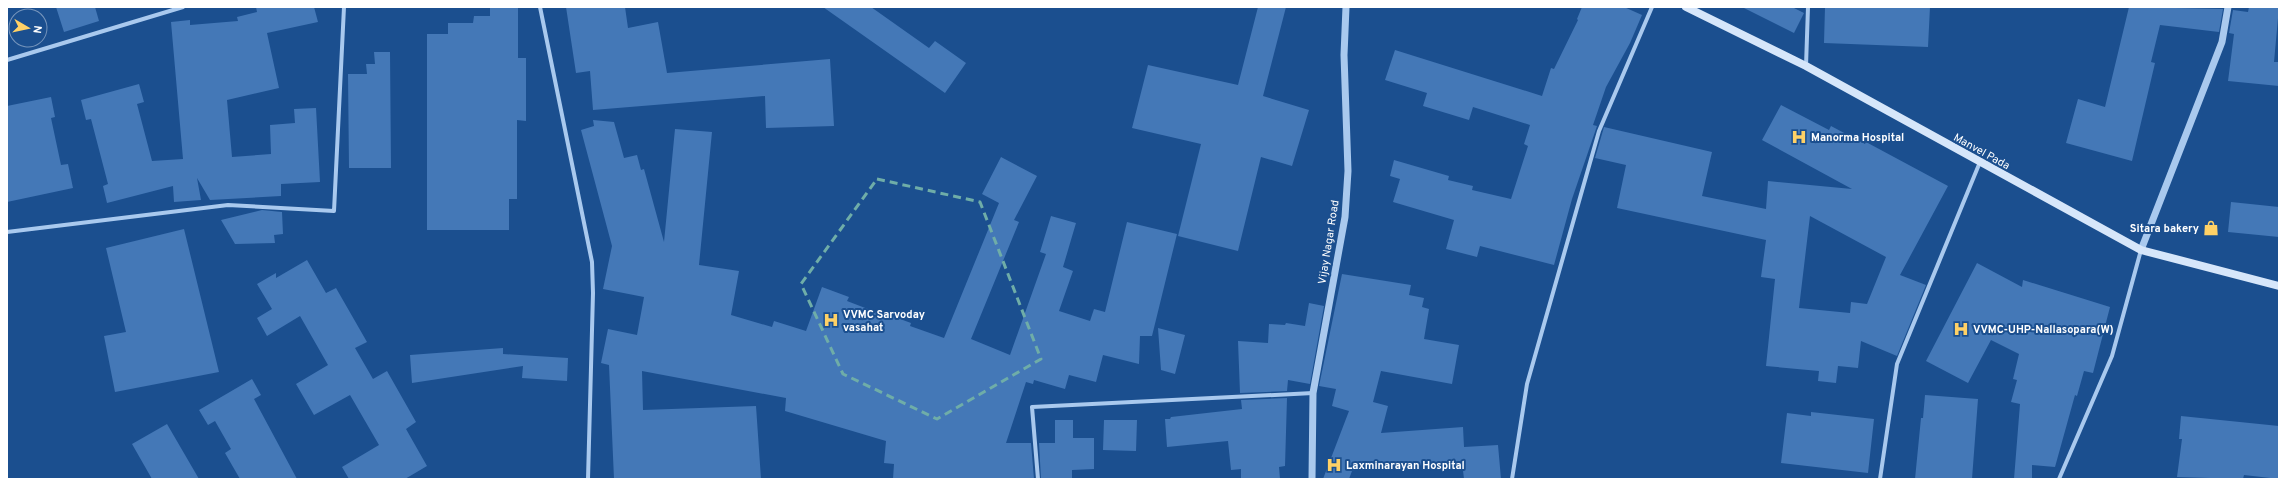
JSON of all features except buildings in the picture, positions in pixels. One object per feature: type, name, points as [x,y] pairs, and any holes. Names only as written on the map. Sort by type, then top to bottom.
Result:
[{"type":"main road","name":"Manvel Pada","points":[[1686,7],[1806,66],[2141,250],[2279,286]]},
{"type":"street","points":[[7,60],[183,7]]},
{"type":"street","points":[[7,232],[228,205],[334,211],[344,7]]},
{"type":"street","points":[[540,7],[592,262],[593,293],[588,479]]},
{"type":"street","name":"Vijay Nagar Road","points":[[1312,479],[1313,393],[1345,217],[1348,172],[1344,55],[1346,7]]},
{"type":"street","points":[[1512,479],[1527,384],[1599,131],[1652,7]]},
{"type":"street","points":[[1806,66],[1808,7]]},
{"type":"street","points":[[2059,479],[2112,356],[2141,250],[2222,42],[2228,7]]},
{"type":"street","points":[[1880,479],[1898,364],[1980,162]]},
{"type":"street","points":[[1038,479],[1032,407],[1313,393]]},
{"type":"highlighted area","points":[[877,179],[980,202],[1041,359],[937,419],[843,374],[801,284]]},
{"type":"place","name":"Manorma Hospital","points":[[1799,137]]},
{"type":"place","name":"Sitara bakery","points":[[2211,228]]},
{"type":"place","name":"VVMC Sarvoday vasahat","points":[[831,320]]},
{"type":"place","name":"VVMC-UHP-Nallasopara(W)","points":[[1961,329]]},
{"type":"place","name":"Laxminarayan Hospital","points":[[1334,465]]}]
